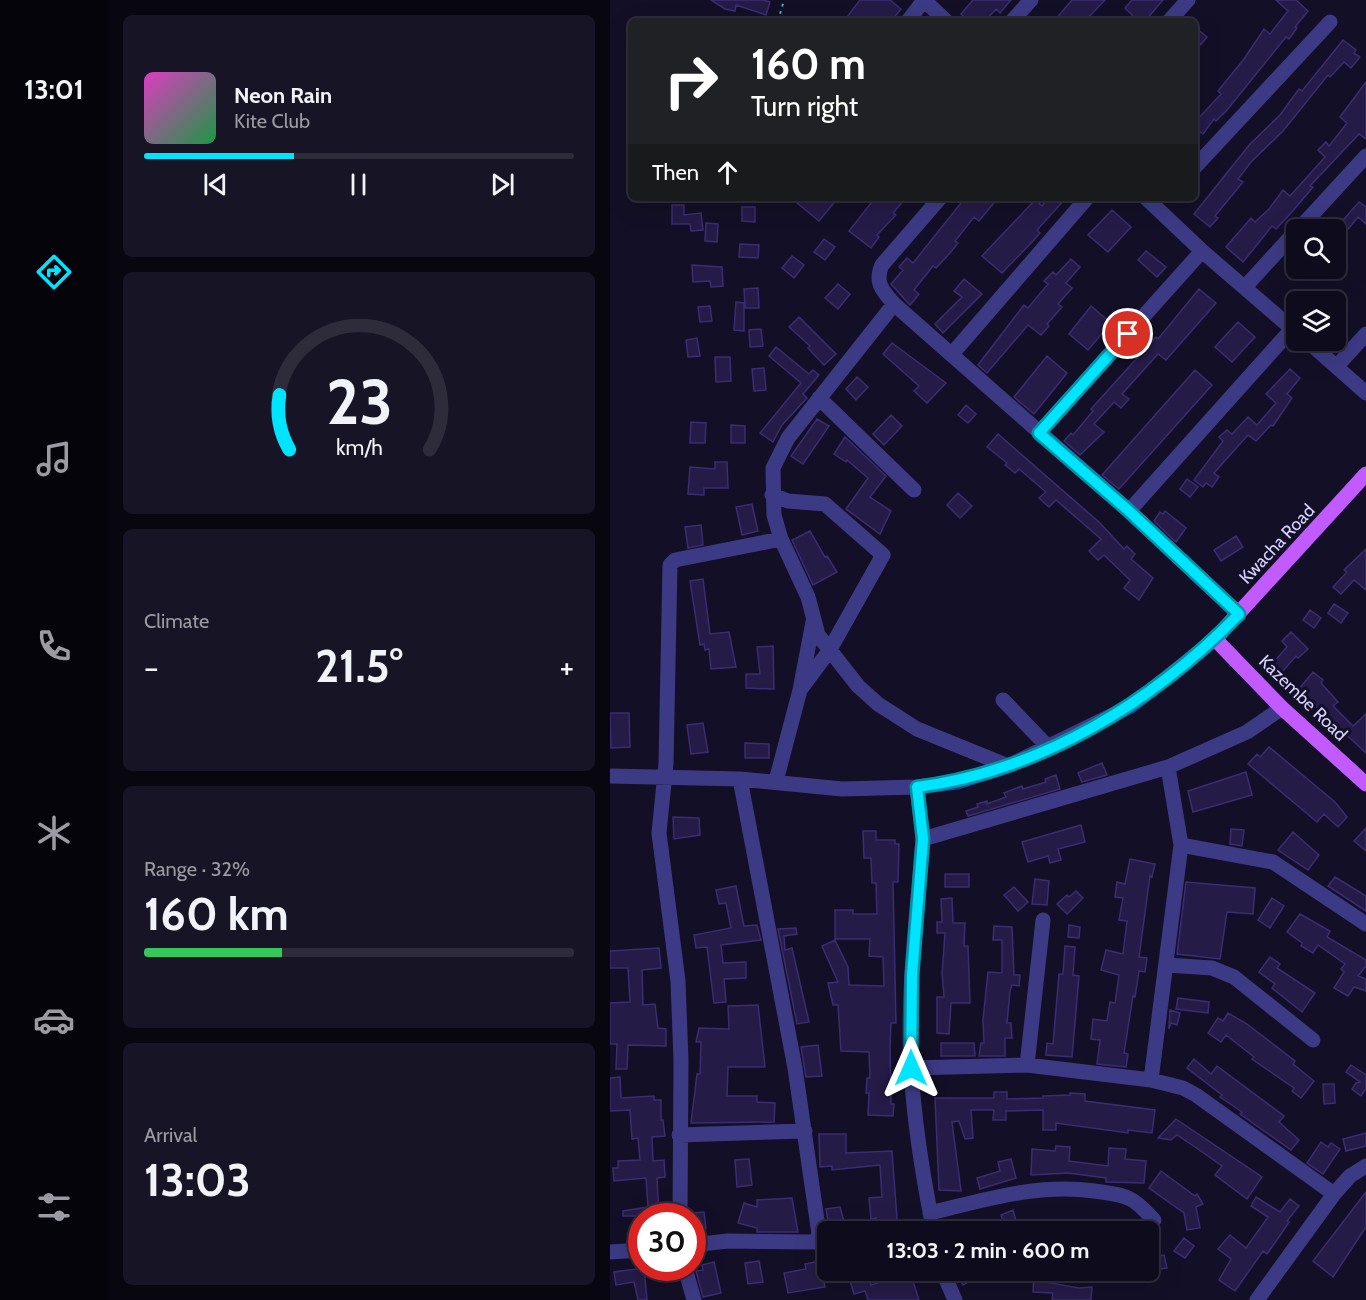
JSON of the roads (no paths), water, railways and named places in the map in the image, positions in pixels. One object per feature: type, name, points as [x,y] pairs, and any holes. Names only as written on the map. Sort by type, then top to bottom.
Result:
[{"type":"main road","name":"Kwacha Road","points":[[1215,639],[1366,474]]},
{"type":"main road","name":"Kazembe Road","points":[[1215,639],[1282,708],[1366,784]]},
{"type":"street","points":[[910,18],[924,0],[943,18]]},
{"type":"street","points":[[1015,18],[1031,0]]},
{"type":"street","points":[[1173,18],[1188,0]]},
{"type":"street","points":[[1198,164],[1330,22]]},
{"type":"street","points":[[1307,219],[1366,156]]},
{"type":"street","points":[[937,201],[882,265],[877,275],[879,285],[894,304],[1129,511],[1239,614]]},
{"type":"street","points":[[952,354],[1084,201]]},
{"type":"street","points":[[1157,201],[1202,251],[1286,323]]},
{"type":"street","points":[[1245,287],[1286,242]]},
{"type":"street","points":[[1039,433],[1202,251]]},
{"type":"street","points":[[894,304],[788,438],[776,458],[773,468],[772,495],[781,539],[808,597],[813,622],[829,651],[865,692],[917,729],[1008,766]]},
{"type":"street","points":[[1337,366],[1366,334]]},
{"type":"street","points":[[1129,511],[1286,341]]},
{"type":"street","points":[[1319,351],[1366,393]]},
{"type":"street","points":[[819,399],[914,490]]},
{"type":"street","points":[[772,495],[788,501],[825,504],[883,555],[884,559],[829,651],[800,690]]},
{"type":"street","points":[[680,1203],[681,1060],[678,981],[659,833],[664,777],[672,562],[781,539]]},
{"type":"street","points":[[776,781],[800,690],[813,622]]},
{"type":"street","points":[[610,776],[740,778],[842,789],[917,787],[957,782],[1008,766],[1050,748],[1131,706],[1215,639]]},
{"type":"street","points":[[1003,700],[1050,748]]},
{"type":"street","points":[[923,839],[1168,767],[1247,732],[1282,708]]},
{"type":"street","points":[[1151,1080],[1181,845],[1168,767]]},
{"type":"street","points":[[706,1243],[728,1241],[815,1242],[818,1239],[805,1131],[767,912],[740,778]]},
{"type":"street","points":[[917,787],[923,839],[912,975],[911,1068],[932,1221]]},
{"type":"street","points":[[1181,845],[1273,862],[1366,924]]},
{"type":"street","points":[[1027,1065],[1043,920]]},
{"type":"street","points":[[1167,965],[1212,969],[1234,977],[1313,1040]]},
{"type":"street","points":[[911,1068],[1027,1065],[1151,1080],[1183,1088],[1334,1194]]},
{"type":"street","points":[[679,1135],[805,1131]]},
{"type":"street","points":[[1257,1300],[1334,1194],[1350,1176],[1366,1166]]},
{"type":"street","points":[[930,1213],[1012,1193],[1043,1188],[1074,1188],[1125,1197],[1132,1200],[1154,1220]]},
{"type":"street","points":[[610,1252],[628,1251]]},
{"type":"street","points":[[689,1281],[694,1300]]},
{"type":"street","points":[[947,1281],[955,1300]]}]
